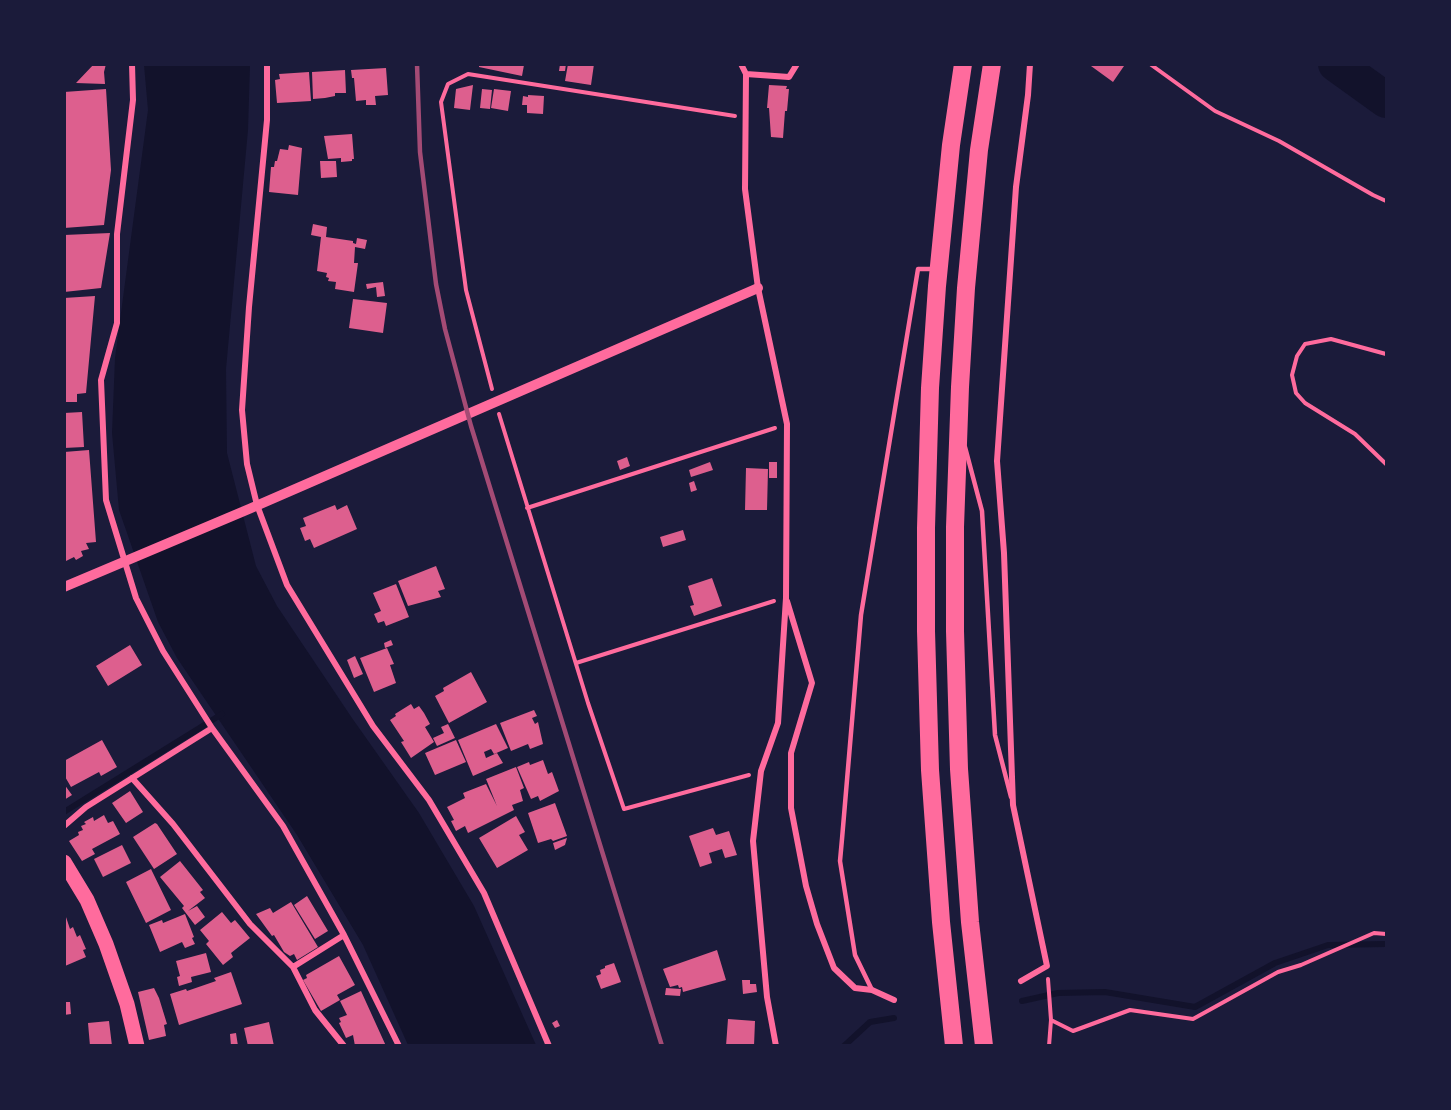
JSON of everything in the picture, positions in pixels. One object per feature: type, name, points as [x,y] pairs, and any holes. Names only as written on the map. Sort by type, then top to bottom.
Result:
[{"type":"highway","points":[[954,1046],[941,922],[930,770],[926,528],[930,388],[939,269],[951,145],[963,64]]},
{"type":"highway","points":[[984,1046],[970,922],[959,769],[955,527],[966,288],[979,150],[992,64]]},
{"type":"main road","points":[[64,862],[87,900],[106,944],[127,1004],[137,1046]]},
{"type":"street","points":[[132,64],[133,100],[117,234],[117,324],[101,380],[106,500],[136,598],[163,651],[212,728],[283,826],[344,935],[399,1046]]},
{"type":"street","points":[[267,64],[267,120],[249,307],[242,410],[247,464],[258,505],[287,585],[373,726],[429,801],[484,893],[549,1046]]},
{"type":"street","points":[[741,64],[746,74],[745,189],[758,288],[787,424],[786,598],[778,723],[761,771],[753,841],[767,997],[776,1046]]},
{"type":"street","points":[[746,74],[789,77],[797,64]]},
{"type":"street","points":[[1021,981],[1047,966],[1013,805],[1004,553],[997,461],[1016,187],[1030,64]]},
{"type":"street","points":[[64,586],[258,505],[758,288]]},
{"type":"street","points":[[786,598],[812,683],[791,753],[791,808],[806,886],[817,924],[834,968],[855,988],[872,990],[894,1000]]},
{"type":"street","points":[[64,826],[86,807],[212,728]]},
{"type":"street","points":[[132,778],[173,824],[250,924],[293,967],[315,1010],[344,1046]]},
{"type":"street","points":[[293,967],[344,935]]},
{"type":"lane","points":[[872,990],[855,955],[840,861],[861,615],[918,269],[939,269]]},
{"type":"lane","points":[[959,421],[982,511],[995,735],[1013,805]]},
{"type":"path","points":[[1150,64],[1215,111],[1279,141],[1386,201]]},
{"type":"path","points":[[493,390],[466,290],[441,102],[448,84],[468,74],[745,118]]},
{"type":"path","points":[[1386,354],[1331,339],[1305,344],[1297,356],[1292,375],[1296,393],[1305,403],[1355,434],[1386,464]]},
{"type":"path","points":[[499,412],[527,508],[624,809],[761,771]]},
{"type":"path","points":[[527,508],[787,424]]},
{"type":"path","points":[[576,663],[786,598]]},
{"type":"path","points":[[1051,1020],[1073,1031],[1130,1010],[1193,1019],[1278,972],[1301,965],[1374,933],[1386,934]]},
{"type":"path","points":[[1047,966],[1051,1020],[1049,1046]]},
{"type":"shaded area","points":[[144,65],[250,65],[248,130],[226,369],[227,453],[256,566],[277,606],[419,813],[474,906],[536,1045],[408,1045],[363,945],[297,835],[177,658],[158,622],[119,510],[112,433],[115,358],[148,110]]},
{"type":"building","points":[[94,64],[106,64],[105,84],[76,83]]},
{"type":"building","points":[[479,64],[524,65],[522,76],[479,67]]},
{"type":"building","points":[[560,64],[566,64],[565,71],[559,71]]},
{"type":"building","points":[[568,64],[594,64],[591,85],[565,81]]},
{"type":"building","points":[[1092,64],[1122,64],[1124,66],[1113,82],[1091,66]]},
{"type":"building","points":[[386,68],[388,95],[375,96],[376,105],[366,105],[366,100],[356,101],[351,70]]},
{"type":"building","points":[[345,70],[346,93],[335,93],[335,96],[313,99],[312,72]]},
{"type":"building","points":[[309,72],[311,101],[277,103],[275,80],[280,79],[279,74]]},
{"type":"building","points":[[473,85],[470,110],[454,108],[456,89]]},
{"type":"building","points":[[769,85],[787,86],[786,89],[789,89],[783,138],[771,137],[769,108],[767,108]]},
{"type":"building","points":[[106,89],[111,170],[104,225],[64,228],[64,92]]},
{"type":"building","points":[[482,89],[492,90],[490,109],[480,108]]},
{"type":"building","points":[[494,89],[511,91],[508,111],[491,108]]},
{"type":"building","points":[[528,95],[544,96],[543,114],[527,113],[527,105],[522,105],[523,96],[528,97]]},
{"type":"building","points":[[352,134],[354,159],[341,162],[341,158],[328,159],[324,136]]},
{"type":"building","points":[[289,145],[302,148],[298,195],[269,192],[271,167],[274,167],[277,161],[280,149],[288,150]]},
{"type":"building","points":[[320,161],[336,161],[337,177],[321,178]]},
{"type":"building","points":[[313,224],[327,227],[326,237],[353,241],[356,244],[357,238],[367,240],[365,249],[355,247],[354,263],[358,263],[354,292],[335,289],[336,282],[328,281],[327,273],[317,271],[321,237],[311,235]]},
{"type":"building","points":[[110,233],[101,288],[64,292],[64,235]]},
{"type":"building","points":[[383,282],[385,296],[377,297],[376,287],[367,289],[366,284]]},
{"type":"building","points":[[95,296],[86,393],[77,394],[77,402],[64,402],[64,298]]},
{"type":"building","points":[[353,299],[387,303],[383,333],[349,328]]},
{"type":"building","points":[[82,412],[84,447],[64,448],[64,413]]},
{"type":"building","points":[[89,450],[96,542],[86,543],[89,549],[81,551],[83,556],[64,562],[64,452]]},
{"type":"building","points":[[627,457],[630,466],[620,470],[617,461]]},
{"type":"building","points":[[710,462],[713,470],[691,477],[689,470]]},
{"type":"building","points":[[769,462],[777,462],[777,478],[769,478]]},
{"type":"building","points":[[746,468],[768,469],[767,510],[745,510]]},
{"type":"building","points":[[694,481],[697,490],[691,492],[689,483]]},
{"type":"building","points":[[335,505],[337,510],[347,505],[357,529],[314,548],[310,539],[305,541],[300,528],[306,526],[303,518]]},
{"type":"building","points":[[683,530],[686,540],[663,547],[660,537]]},
{"type":"building","points":[[436,566],[445,589],[438,591],[441,597],[408,606],[398,581]]},
{"type":"building","points":[[712,578],[722,606],[694,616],[690,606],[694,605],[688,586]]},
{"type":"building","points":[[396,584],[409,617],[386,626],[384,621],[378,623],[374,614],[381,611],[373,593]]},
{"type":"building","points":[[391,640],[393,645],[385,648],[384,643]]},
{"type":"building","points":[[130,645],[142,665],[108,686],[96,666]]},
{"type":"building","points":[[387,648],[394,664],[390,665],[396,683],[374,692],[360,658]]},
{"type":"building","points":[[355,656],[363,674],[354,678],[347,660]]},
{"type":"building","points":[[471,672],[487,702],[449,723],[435,696],[444,691],[443,688]]},
{"type":"building","points":[[411,704],[414,709],[419,706],[424,713],[430,724],[425,727],[434,742],[411,758],[401,742],[404,741],[390,720]]},
{"type":"building","points":[[534,710],[537,716],[532,718],[535,724],[538,722],[543,744],[530,749],[528,744],[511,751],[500,723]]},
{"type":"building","points":[[448,724],[455,738],[437,746],[433,738],[444,733],[441,727]]},
{"type":"building","points":[[496,724],[508,748],[494,754],[491,749],[484,752],[486,758],[497,753],[503,763],[473,776],[458,740]]},
{"type":"building","points":[[102,740],[117,767],[101,776],[99,772],[71,787],[64,775],[64,761]]},
{"type":"building","points":[[456,740],[466,762],[435,775],[425,753]]},
{"type":"building","points":[[543,760],[548,774],[552,772],[559,791],[540,801],[538,796],[531,799],[517,767]]},
{"type":"building","points":[[516,767],[524,788],[520,790],[523,801],[512,805],[514,810],[468,833],[465,826],[456,831],[451,821],[454,820],[447,807],[465,798],[463,793],[486,784],[497,806],[486,779]]},
{"type":"building","points":[[64,784],[72,795],[64,800]]},
{"type":"building","points":[[130,791],[143,812],[126,823],[112,803]]},
{"type":"building","points":[[555,803],[567,836],[538,843],[528,813]]},
{"type":"building","points":[[104,815],[108,823],[113,821],[120,834],[92,849],[95,854],[82,861],[69,841],[83,830],[81,826],[86,824],[84,822],[93,817],[94,821]]},
{"type":"building","points":[[516,816],[525,832],[519,835],[528,850],[497,868],[479,838]]},
{"type":"building","points":[[155,823],[177,854],[154,869],[133,837]]},
{"type":"building","points":[[713,828],[716,835],[729,831],[737,855],[725,858],[722,849],[709,853],[712,863],[700,867],[689,836]]},
{"type":"building","points":[[567,838],[565,845],[555,850],[553,843]]},
{"type":"building","points":[[122,845],[131,863],[103,877],[94,859]]},
{"type":"building","points":[[180,861],[203,890],[200,892],[205,898],[188,911],[197,906],[205,917],[195,925],[182,908],[184,906],[160,877]]},
{"type":"building","points":[[151,869],[171,910],[146,923],[126,882]]},
{"type":"building","points":[[307,896],[328,931],[315,939],[294,905]]},
{"type":"building","points":[[291,902],[318,947],[297,960],[294,954],[290,956],[284,952],[274,935],[272,936],[256,914],[270,908],[273,913]]},
{"type":"building","points":[[222,912],[231,923],[235,920],[250,938],[231,953],[233,957],[223,965],[206,944],[209,941],[200,930]]},
{"type":"building","points":[[65,914],[70,929],[73,927],[77,937],[80,935],[86,949],[83,950],[86,957],[65,966]]},
{"type":"building","points":[[185,914],[195,944],[185,948],[182,942],[160,952],[149,925],[162,920],[163,923]]},
{"type":"building","points":[[717,950],[726,980],[683,992],[682,987],[679,988],[678,985],[670,987],[663,969]]},
{"type":"building","points":[[206,953],[211,972],[191,977],[192,982],[179,986],[177,977],[180,976],[176,961]]},
{"type":"building","points":[[339,956],[355,985],[337,995],[340,1000],[321,1011],[303,980],[307,978],[306,975]]},
{"type":"building","points":[[614,963],[621,982],[601,989],[596,976],[601,974],[600,970],[605,966]]},
{"type":"building","points":[[231,972],[242,1004],[179,1025],[170,994],[216,981],[214,978]]},
{"type":"building","points":[[742,980],[750,980],[750,984],[756,984],[757,992],[743,994]]},
{"type":"building","points":[[154,988],[167,1024],[164,1025],[166,1036],[149,1040],[138,992]]},
{"type":"building","points":[[666,988],[681,989],[680,996],[665,995]]},
{"type":"building","points":[[361,991],[386,1046],[355,1046],[353,1035],[346,1038],[339,1023],[341,1022],[339,1018],[347,1015],[340,1001]]},
{"type":"building","points":[[64,1002],[70,1002],[71,1014],[64,1015]]},
{"type":"building","points":[[728,1019],[755,1021],[754,1046],[726,1046]]},
{"type":"building","points":[[557,1020],[560,1026],[555,1028],[552,1023]]},
{"type":"building","points":[[109,1021],[112,1046],[90,1046],[88,1023]]},
{"type":"building","points":[[269,1022],[274,1046],[248,1046],[244,1028]]},
{"type":"building","points":[[236,1033],[238,1046],[231,1046],[230,1034]]},
{"type":"waterway","points":[[1336,64],[1386,100]]},
{"type":"waterway","points":[[64,812],[222,714]]},
{"type":"waterway","points":[[1022,1001],[1058,993],[1105,992],[1195,1007],[1275,963],[1328,945],[1386,944]]},
{"type":"waterway","points":[[844,1046],[870,1022],[894,1018]]},
{"type":"railway","points":[[417,64],[420,152],[436,284],[445,329],[471,426],[662,1046]]}]
